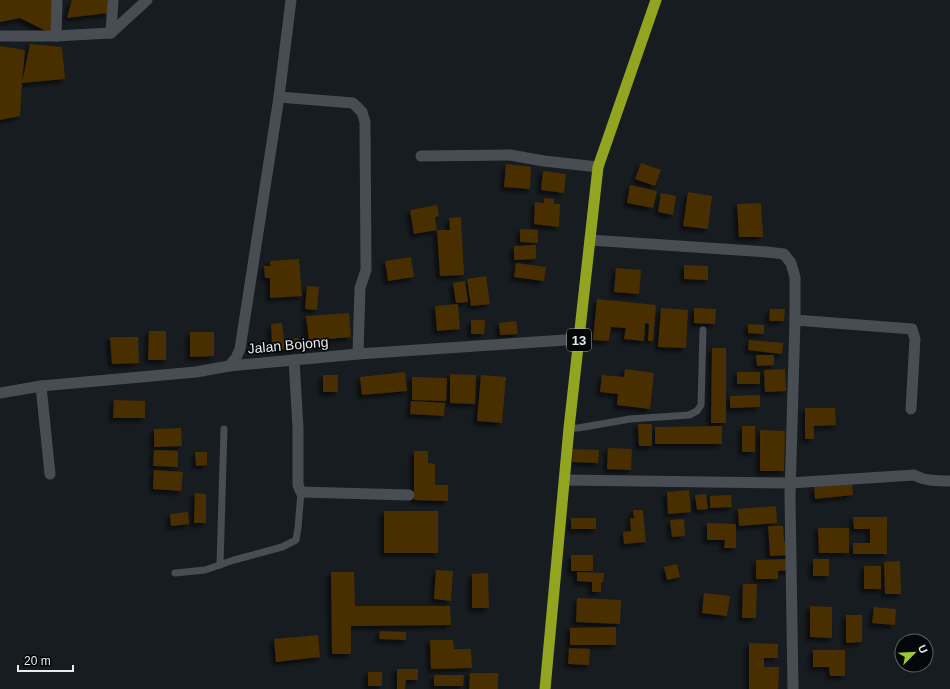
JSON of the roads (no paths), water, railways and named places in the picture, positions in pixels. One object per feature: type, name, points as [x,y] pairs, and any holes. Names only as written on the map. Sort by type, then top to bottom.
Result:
[{"type":"highway","name":"13","points":[[545,689],[569,428],[598,167],[656,0]]},
{"type":"street","points":[[56,36],[57,0]]},
{"type":"street","points":[[111,33],[113,0]]},
{"type":"street","points":[[0,36],[56,36],[111,33],[148,0]]},
{"type":"street","points":[[229,366],[236,358],[240,349],[279,97],[290,0]]},
{"type":"street","points":[[279,97],[353,103],[362,112],[364,117],[366,270],[360,288],[358,354]]},
{"type":"street","points":[[421,156],[510,155],[544,161],[598,167]]},
{"type":"street","points":[[590,240],[784,254],[791,263],[795,277],[790,482],[793,689]]},
{"type":"street","points":[[795,320],[912,330],[915,339],[911,409]]},
{"type":"street","name":"Jalan Bojong","points":[[0,394],[41,386],[196,372],[229,366],[358,354],[580,339]]},
{"type":"street","points":[[294,360],[298,428],[298,485],[301,492],[409,495]]},
{"type":"street","points":[[41,386],[50,474]]},
{"type":"street","points":[[565,480],[790,482],[914,475],[919,478],[950,481]]},
{"type":"lane","points":[[569,428],[578,428],[630,419],[689,415],[697,412],[701,405],[703,330]]},
{"type":"lane","points":[[220,565],[224,429]]},
{"type":"lane","points":[[175,573],[205,570],[282,547],[296,540],[301,492]]}]
